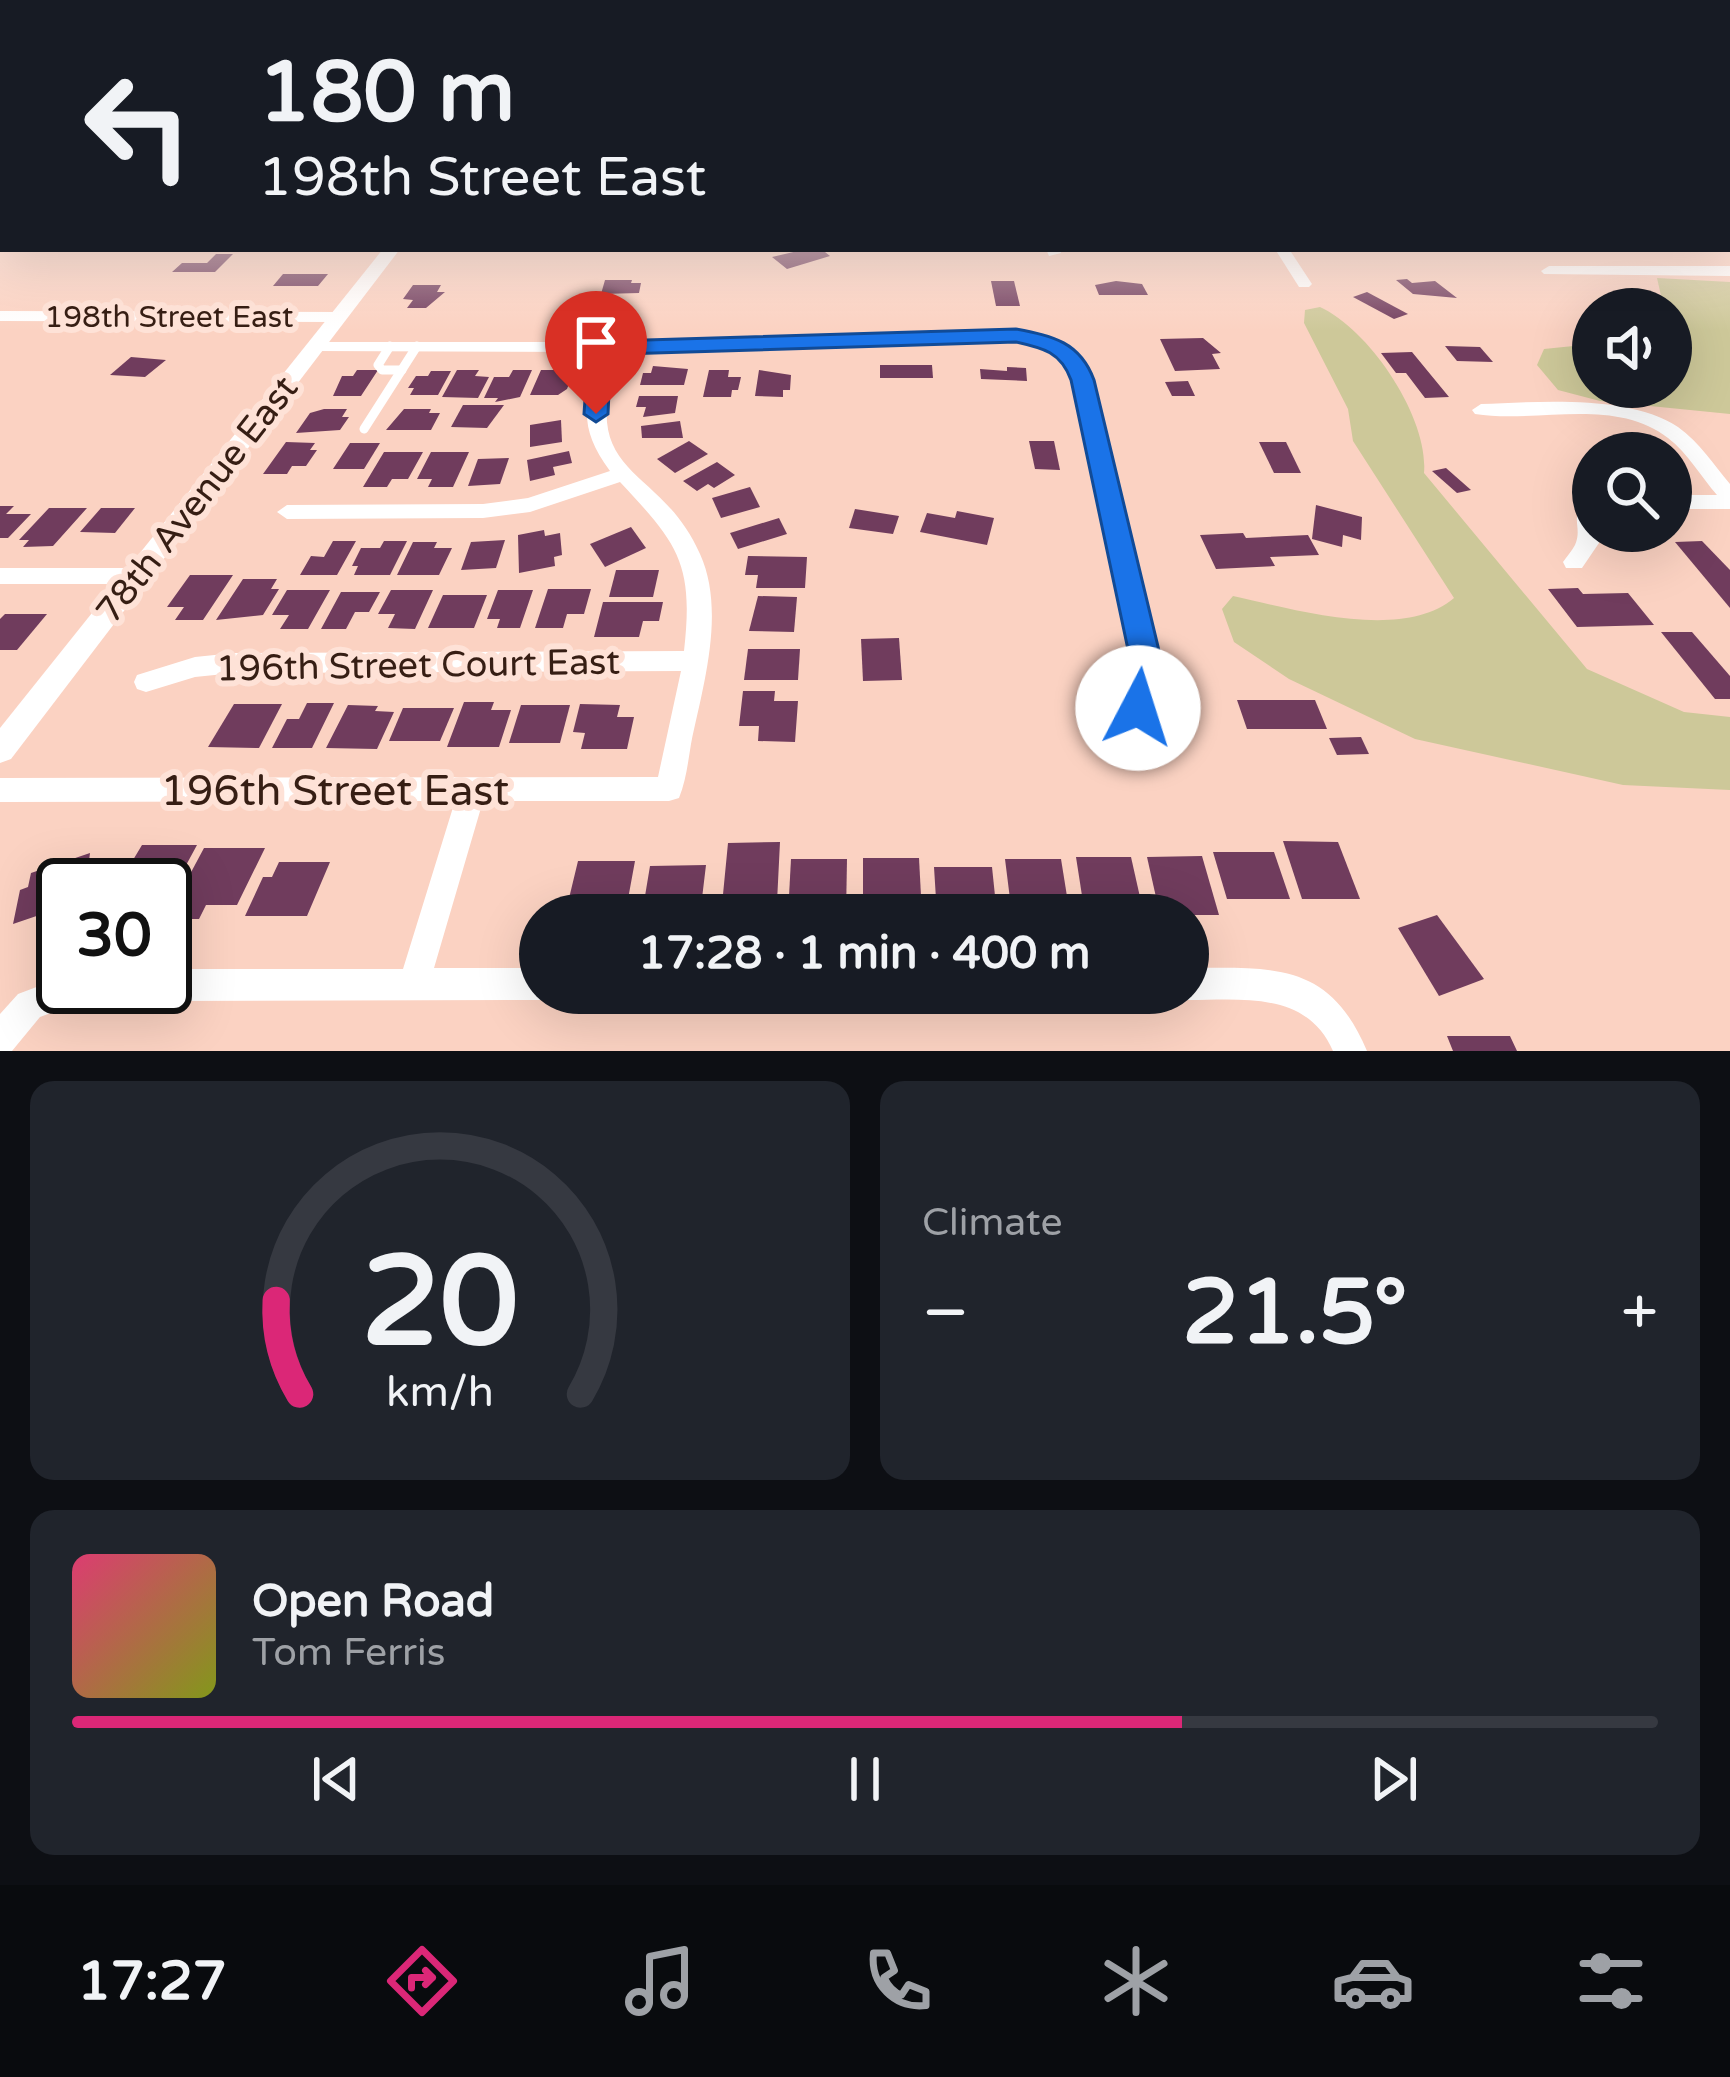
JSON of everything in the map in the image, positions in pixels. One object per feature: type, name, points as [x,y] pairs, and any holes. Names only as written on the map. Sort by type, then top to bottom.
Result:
[{"type":"street","name":"78th Avenue East","points":[[0,750],[390,252]]},
{"type":"street","points":[[1284,252],[1304,284]]},
{"type":"street","points":[[1549,272],[1730,270]]},
{"type":"street","name":"198th Street East","points":[[0,316],[337,317]]},
{"type":"street","name":"198th Street East","points":[[316,346],[612,347],[1016,336],[1053,343],[1076,361],[1082,380],[1146,659],[1138,708]]},
{"type":"street","points":[[612,347],[597,392],[596,430],[605,452],[683,537],[697,575],[692,661]]},
{"type":"street","points":[[1481,410],[1641,418],[1672,432],[1730,499]]},
{"type":"street","points":[[287,512],[483,511],[547,500],[626,473]]},
{"type":"street","points":[[1692,501],[1730,499]]},
{"type":"street","points":[[1574,562],[1581,552]]},
{"type":"street","points":[[0,576],[135,575]]},
{"type":"street","name":"196th Street Court East","points":[[146,682],[195,667],[235,663],[692,661]]},
{"type":"street","name":"196th Street East","points":[[0,790],[669,789],[692,661]]},
{"type":"street","points":[[414,984],[472,792]]},
{"type":"street","points":[[192,985],[519,984]]},
{"type":"street","points":[[1209,985],[1274,985],[1321,1002],[1333,1015],[1350,1051]]},
{"type":"street","points":[[0,1039],[36,1002]]},
{"type":"lane","points":[[390,346],[378,365],[382,370],[402,370]]},
{"type":"lane","points":[[364,429],[417,346]]},
{"type":"shaded area","points":[[1657,278],[1730,282],[1730,414],[1670,408],[1692,408],[1692,288],[1659,288]]},
{"type":"shaded area","points":[[1320,307],[1358,335],[1393,378],[1417,427],[1424,473],[1587,669],[1684,712],[1730,717],[1730,790],[1623,785],[1415,739],[1289,679],[1234,642],[1222,609],[1233,596],[1316,614],[1377,620],[1432,611],[1454,598],[1353,441],[1348,409],[1304,323],[1305,310]]},
{"type":"shaded area","points":[[1572,346],[1572,394],[1558,390],[1537,365],[1544,349]]},
{"type":"building","points":[[793,252],[830,256],[787,269],[772,257]]},
{"type":"building","points":[[216,254],[233,254],[215,272],[172,272],[182,263],[207,263]]},
{"type":"building","points":[[283,274],[328,274],[318,286],[273,286]]},
{"type":"building","points":[[605,280],[641,283],[639,293],[601,294]]},
{"type":"building","points":[[1396,280],[1412,283],[1435,281],[1457,298],[1413,294]]},
{"type":"building","points":[[991,281],[1014,281],[1020,306],[996,306]]},
{"type":"building","points":[[1142,284],[1148,295],[1099,295],[1095,285]]},
{"type":"building","points":[[413,285],[441,285],[437,292],[445,292],[426,308],[407,308],[413,300],[403,299]]},
{"type":"building","points":[[1367,292],[1408,314],[1394,319],[1353,297]]},
{"type":"building","points":[[1203,338],[1221,353],[1212,354],[1220,369],[1175,371],[1160,339]]},
{"type":"building","points":[[1445,346],[1480,347],[1493,362],[1457,361]]},
{"type":"building","points":[[1412,352],[1449,397],[1425,398],[1406,373],[1396,373],[1381,353]]},
{"type":"building","points":[[131,357],[166,360],[145,377],[110,375]]},
{"type":"building","points":[[880,365],[932,365],[933,378],[880,378]]},
{"type":"building","points":[[653,366],[688,369],[684,385],[640,385],[643,373],[651,373]]},
{"type":"building","points":[[1007,367],[1026,368],[1027,381],[981,379],[980,369],[1007,371]]},
{"type":"building","points":[[357,370],[378,370],[361,396],[333,396],[342,376],[353,376]]},
{"type":"building","points":[[457,370],[479,370],[475,376],[489,377],[478,398],[442,397]]},
{"type":"building","points":[[513,370],[532,370],[520,397],[495,402],[498,398],[484,398],[494,377],[509,377]]},
{"type":"building","points":[[541,370],[562,370],[560,376],[572,376],[567,389],[558,395],[530,395]]},
{"type":"building","points":[[709,370],[729,370],[728,377],[741,377],[738,390],[732,390],[731,397],[703,397]]},
{"type":"building","points":[[759,370],[791,375],[790,390],[783,390],[783,397],[755,396]]},
{"type":"building","points":[[431,371],[451,371],[438,395],[410,395],[414,388],[408,388],[416,376],[428,376]]},
{"type":"building","points":[[1188,381],[1195,396],[1172,396],[1165,382]]},
{"type":"building","points":[[639,396],[678,396],[675,413],[643,417],[646,407],[636,407]]},
{"type":"building","points":[[463,405],[504,405],[487,428],[451,427]]},
{"type":"building","points":[[347,409],[342,417],[349,417],[340,430],[296,433],[310,413]]},
{"type":"building","points":[[404,409],[440,413],[431,430],[386,430]]},
{"type":"building","points":[[561,420],[562,442],[530,447],[530,425]]},
{"type":"building","points":[[680,421],[683,438],[642,438],[641,426]]},
{"type":"building","points":[[689,441],[708,454],[675,473],[657,459]]},
{"type":"building","points":[[1029,441],[1054,441],[1060,470],[1035,469]]},
{"type":"building","points":[[286,442],[315,443],[310,450],[317,450],[306,466],[292,466],[287,474],[263,474]]},
{"type":"building","points":[[1259,442],[1286,442],[1301,473],[1274,473]]},
{"type":"building","points":[[350,443],[380,443],[364,469],[333,469]]},
{"type":"building","points":[[569,451],[572,463],[553,467],[555,475],[530,481],[527,460]]},
{"type":"building","points":[[384,452],[423,452],[408,479],[392,479],[387,487],[363,487]]},
{"type":"building","points":[[431,452],[469,452],[453,487],[428,487],[432,479],[417,479]]},
{"type":"building","points":[[509,458],[500,484],[468,486],[478,459]]},
{"type":"building","points":[[717,462],[735,475],[714,488],[708,484],[697,491],[683,481]]},
{"type":"building","points":[[1446,468],[1471,490],[1457,493],[1432,471]]},
{"type":"building","points":[[750,487],[760,507],[721,518],[712,498]]},
{"type":"building","points":[[1316,505],[1362,517],[1361,540],[1343,535],[1342,547],[1312,539]]},
{"type":"building","points":[[0,506],[14,506],[6,514],[31,514],[8,538],[0,538]]},
{"type":"building","points":[[49,508],[87,508],[53,546],[23,547],[29,540],[19,540]]},
{"type":"building","points":[[101,508],[135,508],[115,533],[80,532]]},
{"type":"building","points":[[855,509],[899,516],[893,534],[849,528]]},
{"type":"building","points":[[957,511],[994,518],[987,545],[920,532],[927,513],[955,518]]},
{"type":"building","points":[[779,518],[787,534],[738,549],[730,533]]},
{"type":"building","points":[[631,527],[646,548],[605,567],[590,544]]},
{"type":"building","points":[[544,530],[545,536],[560,533],[562,555],[554,557],[555,566],[519,573],[518,535]]},
{"type":"building","points":[[1243,533],[1246,538],[1308,535],[1319,555],[1270,557],[1275,566],[1216,569],[1200,535]]},
{"type":"building","points":[[505,540],[496,568],[461,570],[471,542]]},
{"type":"building","points":[[333,541],[356,541],[337,575],[300,575],[311,556],[324,557]]},
{"type":"building","points":[[384,541],[407,541],[390,575],[354,575],[358,566],[352,566],[361,548],[380,548]]},
{"type":"building","points":[[1692,541],[1702,541],[1730,570],[1730,608],[1683,552],[1692,552]]},
{"type":"building","points":[[413,542],[437,542],[434,548],[452,548],[439,575],[397,575]]},
{"type":"building","points":[[748,556],[807,557],[805,588],[756,588],[758,575],[745,575]]},
{"type":"building","points":[[616,570],[659,570],[653,597],[609,597]]},
{"type":"building","points":[[190,575],[233,575],[203,620],[175,620],[184,607],[167,607]]},
{"type":"building","points":[[243,579],[277,579],[271,589],[279,589],[263,615],[216,620]]},
{"type":"building","points":[[1578,588],[1583,594],[1628,593],[1654,625],[1577,627],[1548,589]]},
{"type":"building","points":[[548,589],[591,589],[584,614],[567,614],[563,628],[535,628]]},
{"type":"building","points":[[287,590],[330,590],[308,629],[280,629],[289,615],[272,615]]},
{"type":"building","points":[[391,590],[433,590],[415,629],[388,628],[395,614],[378,614]]},
{"type":"building","points":[[498,590],[533,590],[520,628],[497,628],[500,619],[487,619]]},
{"type":"building","points":[[341,592],[380,592],[369,612],[355,612],[346,629],[321,629]]},
{"type":"building","points":[[443,595],[487,595],[474,628],[428,628]]},
{"type":"building","points":[[758,596],[797,597],[794,632],[749,631]]},
{"type":"building","points":[[603,602],[663,602],[659,621],[643,621],[639,637],[594,637]]},
{"type":"building","points":[[5,614],[47,614],[17,650],[0,650],[0,619]]},
{"type":"building","points":[[1661,632],[1692,632],[1730,676],[1730,699],[1715,699]]},
{"type":"building","points":[[899,638],[902,680],[863,681],[861,639]]},
{"type":"building","points":[[748,649],[800,649],[798,680],[744,680]]},
{"type":"building","points":[[743,691],[775,691],[774,701],[798,701],[795,742],[758,741],[759,726],[739,726]]},
{"type":"building","points":[[1237,700],[1315,700],[1327,729],[1247,729]]},
{"type":"building","points":[[464,702],[494,702],[491,710],[511,710],[499,747],[447,747]]},
{"type":"building","points":[[307,703],[334,703],[312,748],[272,748],[287,719],[299,719]]},
{"type":"building","points":[[234,704],[282,704],[259,748],[208,747]]},
{"type":"building","points":[[580,704],[620,705],[617,717],[634,717],[627,749],[581,749],[585,733],[573,732]]},
{"type":"building","points":[[348,705],[394,712],[377,749],[326,748]]},
{"type":"building","points":[[521,705],[570,705],[560,743],[509,743]]},
{"type":"building","points":[[403,708],[454,708],[440,741],[389,741]]},
{"type":"building","points":[[1361,737],[1369,754],[1337,755],[1329,738]]},
{"type":"building","points":[[1283,841],[1338,842],[1360,899],[1302,899]]},
{"type":"building","points":[[780,842],[777,894],[723,894],[728,843]]},
{"type":"building","points":[[142,845],[197,845],[190,858],[134,858]]},
{"type":"building","points":[[204,848],[265,848],[237,905],[206,905],[199,919],[192,919],[192,870]]},
{"type":"building","points":[[1213,852],[1274,852],[1290,899],[1227,899]]},
{"type":"building","points":[[1202,856],[1219,915],[1209,915],[1209,894],[1155,894],[1147,857]]},
{"type":"building","points":[[1076,857],[1131,857],[1139,894],[1082,894]]},
{"type":"building","points":[[863,858],[919,858],[921,894],[863,894]]},
{"type":"building","points":[[791,859],[847,859],[846,894],[789,894]]},
{"type":"building","points":[[1005,859],[1061,859],[1067,894],[1009,894]]},
{"type":"building","points":[[578,861],[635,861],[629,894],[570,894]]},
{"type":"building","points":[[279,862],[330,862],[307,916],[245,916],[263,877],[272,877]]},
{"type":"building","points":[[706,865],[703,894],[645,894],[650,866]]},
{"type":"building","points":[[934,867],[992,867],[995,894],[936,894]]},
{"type":"building","points":[[36,871],[36,916],[13,924],[20,890],[28,887],[31,873]]},
{"type":"building","points":[[1437,915],[1484,979],[1439,996],[1398,928]]},
{"type":"building","points":[[1447,1036],[1510,1036],[1517,1051],[1453,1051]]},
{"type":"route","points":[[596,414],[597,392],[612,347],[1016,336],[1053,343],[1076,361],[1082,380],[1146,659],[1138,708]]}]
